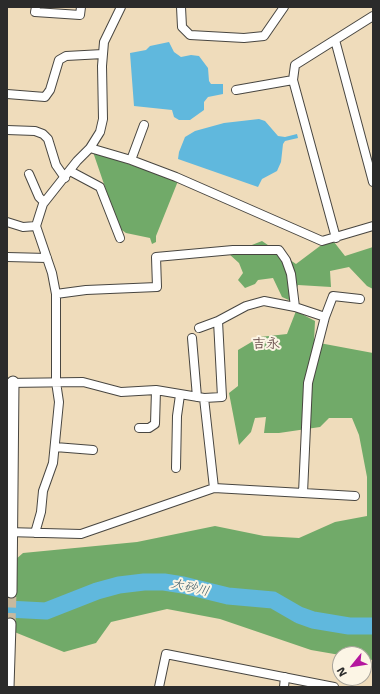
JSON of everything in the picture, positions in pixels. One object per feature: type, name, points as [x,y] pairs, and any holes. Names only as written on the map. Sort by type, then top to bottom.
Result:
[{"type":"street","points":[[36,7],[35,12],[80,15],[81,7]]},
{"type":"street","points":[[35,533],[41,512],[43,491],[53,463],[59,402],[56,382],[56,294],[47,258],[36,226],[44,202],[90,148],[100,132],[103,119],[104,42],[121,7]]},
{"type":"street","points":[[181,7],[182,27],[190,36],[244,38],[264,36],[284,7]]},
{"type":"street","points":[[336,238],[293,80],[295,65],[373,16]]},
{"type":"street","points":[[335,40],[373,182]]},
{"type":"street","points":[[7,94],[45,97],[50,90],[59,60],[66,56],[103,54]]},
{"type":"street","points":[[236,90],[293,80]]},
{"type":"street","points":[[131,160],[144,125]]},
{"type":"street","points":[[7,130],[42,134],[48,139],[56,165],[67,175],[100,187],[120,238]]},
{"type":"street","points":[[90,148],[131,160],[176,176],[322,241],[373,226]]},
{"type":"street","points":[[29,174],[39,197],[44,202]]},
{"type":"street","points":[[7,222],[23,227],[36,226]]},
{"type":"street","points":[[56,294],[86,290],[157,287],[156,257],[233,250],[279,250],[286,260],[291,274],[295,307]]},
{"type":"street","points":[[7,257],[47,258]]},
{"type":"street","points":[[303,493],[308,383],[325,317],[333,296],[360,299]]},
{"type":"street","points":[[199,328],[218,321],[246,306],[264,301],[295,307],[325,317]]},
{"type":"street","points":[[11,592],[10,382],[83,382],[121,392],[156,390],[180,395],[222,397],[218,321]]},
{"type":"street","points":[[192,338],[214,488]]},
{"type":"street","points":[[139,428],[149,428],[155,424],[156,390]]},
{"type":"street","points":[[176,468],[177,416],[180,395]]},
{"type":"street","points":[[55,447],[93,450]]},
{"type":"street","points":[[10,532],[81,534],[214,488],[355,496]]},
{"type":"street","points":[[8,687],[10,624]]},
{"type":"street","points":[[159,687],[166,654],[334,687]]},
{"type":"street","points":[[284,687],[285,677]]},
{"type":"green space","points":[[93,152],[178,181],[156,236],[156,242],[152,244],[150,238],[126,233],[119,228]]},
{"type":"green space","points":[[262,241],[296,264],[320,246],[334,242],[345,256],[373,247],[373,289],[367,286],[349,267],[330,271],[331,287],[298,285],[291,301],[282,297],[273,278],[258,280],[255,284],[245,288],[238,280],[243,273],[239,263],[229,254]]},
{"type":"green space","points":[[296,311],[315,321],[314,342],[373,353],[373,660],[372,646],[332,646],[332,654],[311,650],[220,619],[167,609],[111,622],[96,643],[64,652],[7,629],[7,567],[23,553],[137,542],[215,526],[264,536],[299,538],[335,522],[367,516],[367,477],[359,435],[352,418],[329,418],[320,427],[279,433],[264,433],[266,417],[255,418],[251,432],[239,445],[229,393],[238,386],[238,350],[260,337],[287,334]]},
{"type":"water","points":[[169,42],[174,52],[181,57],[191,55],[199,56],[208,68],[209,81],[211,84],[223,84],[223,94],[208,97],[204,102],[204,110],[190,120],[179,120],[174,117],[172,110],[134,106],[130,53],[146,50],[150,46]]},
{"type":"water","points":[[259,119],[265,121],[278,136],[285,137],[297,134],[298,138],[285,141],[283,144],[281,162],[277,171],[262,179],[258,187],[178,159],[185,137],[195,131],[224,123]]},
{"type":"waterway","name":"大砂川","points":[[7,609],[46,611],[97,591],[119,585],[144,582],[164,582],[228,596],[273,600],[299,615],[313,620],[349,626],[373,626]]},
{"type":"tunnel","points":[[10,624],[11,592]]},
{"type":"district","name":"吉永","points":[[266,344]]}]
